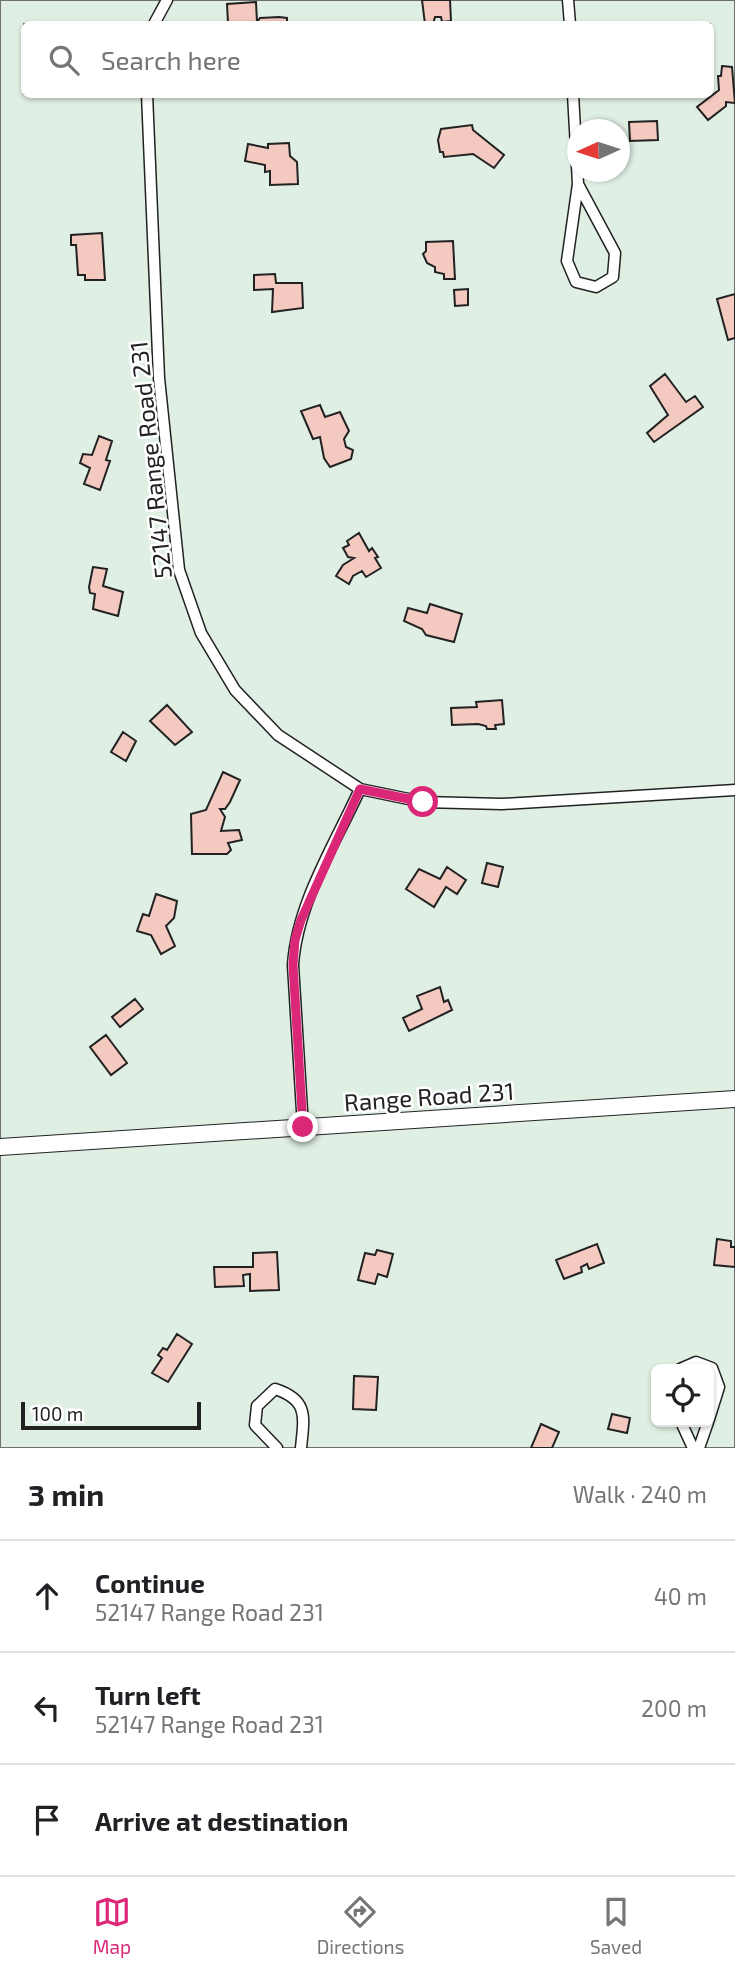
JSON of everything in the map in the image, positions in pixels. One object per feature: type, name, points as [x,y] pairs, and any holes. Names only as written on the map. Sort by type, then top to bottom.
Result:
[{"type":"street","points":[[156,21],[167,0]]},
{"type":"street","points":[[568,0],[570,21]]},
{"type":"street","name":"52147 Range Road 231","points":[[147,98],[159,378],[179,570],[201,633],[234,690],[278,735],[360,789],[423,802],[502,804],[735,790]]},
{"type":"street","points":[[573,98],[578,184],[567,261],[576,282],[596,287],[613,277],[615,253],[578,184]]},
{"type":"street","points":[[303,1127],[293,965],[295,940],[311,896],[360,789]]},
{"type":"street","name":"Range Road 231","points":[[0,1147],[735,1100]]},
{"type":"street","points":[[714,1373],[719,1387],[714,1402]]},
{"type":"street","points":[[277,1448],[255,1425],[257,1406],[275,1389],[292,1394],[304,1413],[301,1448]]},
{"type":"street","points":[[683,1427],[693,1448]]},
{"type":"street","points":[[699,1448],[706,1427]]},
{"type":"green space","points":[[0,0],[735,0],[735,1448],[0,1448]]},
{"type":"building","points":[[422,0],[450,0],[451,21],[442,21],[441,17],[435,17],[434,21],[425,21]]},
{"type":"building","points":[[256,2],[257,21],[228,21],[227,4]]},
{"type":"building","points":[[260,18],[287,18],[287,21],[258,21]]},
{"type":"building","points":[[722,66],[732,67],[735,103],[726,102],[726,106],[708,120],[697,107],[709,98],[714,98],[714,94],[719,90],[718,76],[721,76]]},
{"type":"building","points":[[657,121],[658,140],[630,141],[630,122]]},
{"type":"building","points":[[472,125],[473,130],[504,155],[494,168],[473,154],[444,157],[443,152],[440,152],[438,140],[441,129]]},
{"type":"building","points":[[289,143],[290,156],[297,162],[298,184],[270,185],[270,171],[265,172],[265,165],[245,161],[248,144],[268,148],[268,144]]},
{"type":"building","points":[[102,233],[105,280],[85,280],[85,275],[78,275],[76,245],[71,245],[71,235]]},
{"type":"building","points":[[453,241],[455,279],[444,279],[444,274],[435,272],[435,267],[427,263],[423,254],[426,251],[426,242]]},
{"type":"building","points":[[275,274],[276,283],[302,283],[303,308],[272,312],[273,289],[254,290],[254,275]]},
{"type":"building","points":[[468,289],[468,305],[455,306],[454,290]]},
{"type":"building","points":[[735,294],[735,338],[728,340],[717,299]]},
{"type":"building","points":[[665,374],[686,402],[695,396],[703,407],[654,442],[647,433],[668,415],[650,386]]},
{"type":"building","points":[[320,405],[325,417],[340,412],[349,431],[344,439],[346,447],[353,450],[351,459],[330,467],[324,458],[320,437],[313,439],[301,411]]},
{"type":"building","points":[[99,436],[112,441],[106,460],[110,461],[100,490],[84,484],[90,468],[80,463],[83,454],[92,455]]},
{"type":"building","points":[[359,533],[369,551],[372,548],[378,557],[375,558],[381,568],[366,577],[362,571],[353,576],[349,584],[336,576],[343,565],[354,558],[348,557],[343,548],[349,545],[347,541]]},
{"type":"building","points":[[93,567],[107,569],[103,586],[123,592],[118,616],[93,609],[95,594],[90,593],[89,587]]},
{"type":"building","points":[[430,604],[462,614],[454,642],[426,635],[422,629],[404,621],[408,608],[427,613]]},
{"type":"building","points":[[502,700],[504,724],[495,725],[496,729],[487,729],[486,726],[478,724],[452,725],[451,708],[477,707],[476,702]]},
{"type":"building","points":[[167,705],[192,732],[175,745],[150,721]]},
{"type":"building","points":[[123,732],[136,741],[126,761],[111,752]]},
{"type":"building","points":[[223,772],[240,780],[230,802],[225,809],[220,809],[225,817],[221,831],[239,830],[242,840],[228,843],[231,850],[227,854],[192,854],[191,814],[206,810]]},
{"type":"building","points":[[487,863],[503,867],[498,887],[482,883]]},
{"type":"building","points":[[447,867],[466,880],[457,894],[446,887],[434,907],[406,889],[419,869],[440,879]]},
{"type":"building","points":[[156,894],[177,901],[174,918],[166,926],[175,946],[161,954],[151,935],[137,931],[143,914],[149,916]]},
{"type":"building","points":[[440,987],[444,1002],[448,1000],[452,1010],[409,1031],[403,1018],[422,1009],[417,996]]},
{"type":"building","points":[[135,999],[143,1009],[120,1027],[112,1017]]},
{"type":"building","points":[[106,1035],[127,1063],[111,1075],[90,1047]]},
{"type":"building","points":[[717,1239],[731,1241],[731,1247],[735,1247],[735,1267],[714,1265]]},
{"type":"building","points":[[597,1244],[604,1263],[589,1269],[587,1264],[581,1267],[582,1272],[564,1279],[556,1260]]},
{"type":"building","points":[[377,1250],[393,1254],[387,1277],[378,1274],[375,1284],[358,1280],[365,1253],[375,1255]]},
{"type":"building","points":[[277,1252],[279,1290],[250,1291],[250,1274],[243,1275],[244,1286],[215,1287],[214,1267],[253,1267],[253,1253]]},
{"type":"building","points":[[177,1334],[192,1344],[168,1382],[152,1373],[162,1358],[158,1355],[163,1348],[167,1350]]},
{"type":"building","points":[[354,1376],[378,1377],[376,1410],[353,1409]]},
{"type":"building","points":[[612,1414],[630,1418],[627,1433],[608,1429]]},
{"type":"building","points":[[541,1424],[559,1432],[552,1448],[531,1448]]},
{"type":"route","points":[[303,1127],[293,965],[295,940],[301,920],[360,789],[423,802]]}]
